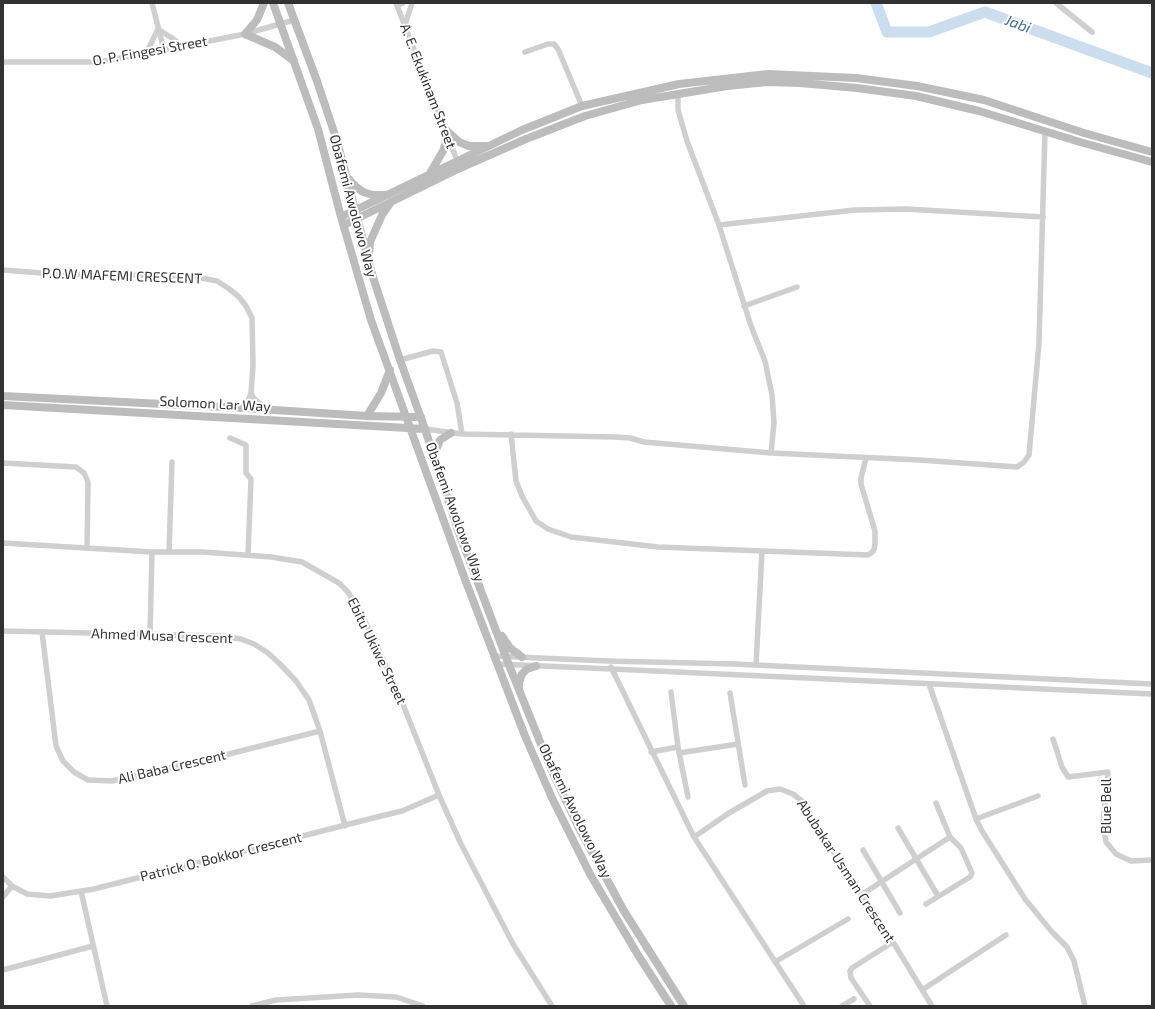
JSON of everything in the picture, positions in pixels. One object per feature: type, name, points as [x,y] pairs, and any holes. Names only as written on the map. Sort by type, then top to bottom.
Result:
[{"type":"main road","points":[[264,3],[257,20],[245,34],[275,47],[294,61]]},
{"type":"main road","name":"Obafemi Awolowo Way","points":[[272,3],[318,129],[363,294],[466,582],[538,768],[573,842],[621,927],[671,1006]]},
{"type":"main road","name":"Obafemi Awolowo Way","points":[[288,3],[328,111],[368,260],[400,360],[421,417],[458,530],[509,665],[556,781],[596,861],[638,934],[684,1006]]},
{"type":"main road","points":[[343,221],[459,165],[522,130],[582,106],[679,84],[768,74],[788,79],[916,96],[980,111],[1045,132],[1152,162]]},
{"type":"main road","points":[[368,260],[370,242],[391,198],[429,176],[585,116],[642,100],[734,85],[788,79],[856,78],[916,86],[976,98],[1084,133],[1152,152]]},
{"type":"main road","points":[[446,130],[459,142],[469,146],[491,146]]},
{"type":"main road","points":[[429,176],[443,151],[446,142],[446,130]]},
{"type":"main road","points":[[346,175],[355,186],[363,192],[373,196],[391,198]]},
{"type":"main road","points":[[367,416],[381,393],[390,370]]},
{"type":"main road","name":"Solomon Lar Way","points":[[3,396],[267,409],[367,416],[407,418],[421,417]]},
{"type":"main road","name":"Solomon Lar Way","points":[[3,405],[425,429]]},
{"type":"main road","points":[[434,456],[440,440],[450,433]]},
{"type":"main road","points":[[492,621],[510,648],[522,657]]},
{"type":"main road","points":[[520,692],[519,683],[522,674],[527,669],[536,666]]},
{"type":"street","points":[[152,3],[164,50]]},
{"type":"street","points":[[396,4],[403,3]]},
{"type":"street","points":[[404,25],[412,3]]},
{"type":"street","points":[[1056,3],[1092,32]]},
{"type":"street","name":"A. E. Ekukinam Street","points":[[396,4],[459,165]]},
{"type":"street","name":"O. P. Fingesi Street","points":[[3,62],[99,62],[245,34],[294,20]]},
{"type":"street","points":[[158,29],[184,46]]},
{"type":"street","points":[[146,54],[158,29]]},
{"type":"street","points":[[525,52],[548,44],[554,44],[558,49],[582,106]]},
{"type":"street","points":[[678,94],[678,110],[687,141],[719,225],[744,306],[765,361],[772,395],[774,423],[771,453]]},
{"type":"street","points":[[425,429],[462,434],[615,437],[630,438],[644,442],[771,453],[1017,467],[1030,455],[1039,343],[1045,132]]},
{"type":"street","points":[[719,225],[855,210],[906,209],[1043,217]]},
{"type":"street","name":"P.O.W MAFEMI CRESCENT","points":[[3,270],[54,274],[191,276],[217,281],[239,296],[252,318],[253,366],[251,393],[243,408]]},
{"type":"street","points":[[744,306],[797,287]]},
{"type":"street","points":[[400,360],[433,351],[441,352],[457,403],[462,434]]},
{"type":"street","points":[[251,393],[254,399],[267,409]]},
{"type":"street","points":[[511,434],[516,480],[522,496],[536,520],[548,529],[571,537],[658,548],[868,555],[874,550],[875,531],[861,484],[866,458]]},
{"type":"street","points":[[230,438],[246,445],[246,473],[251,478],[248,555]]},
{"type":"street","points":[[169,552],[172,462]]},
{"type":"street","points":[[3,463],[76,466],[84,472],[88,482],[87,548]]},
{"type":"street","name":"Ebitu Ukiwe Street","points":[[3,543],[152,552],[203,552],[271,557],[302,562],[339,583],[348,592],[362,615],[396,687],[439,795],[462,844],[513,944],[552,1006]]},
{"type":"street","points":[[756,665],[762,551]]},
{"type":"street","points":[[150,635],[152,552]]},
{"type":"street","name":"Ahmed Musa Crescent","points":[[3,631],[221,636],[241,639],[254,644],[268,653],[296,681],[309,700],[320,731],[345,826]]},
{"type":"street","name":"Ali Baba Crescent","points":[[42,632],[56,746],[63,761],[74,772],[88,780],[112,781],[213,758],[320,731]]},
{"type":"street","points":[[494,656],[756,665],[1152,684]]},
{"type":"street","points":[[608,661],[651,752],[694,837],[804,1006]]},
{"type":"street","points":[[497,664],[972,687],[1152,694]]},
{"type":"street","points":[[929,684],[976,819],[1025,899],[1052,932],[1067,947],[1074,961],[1086,1006]]},
{"type":"street","points":[[671,692],[678,747],[688,797]]},
{"type":"street","points":[[730,693],[745,785]]},
{"type":"street","name":"Blue Bell","points":[[1053,738],[1062,767],[1068,778],[1108,772],[1103,824],[1106,842],[1116,854],[1131,861],[1152,860]]},
{"type":"street","points":[[679,753],[738,744]]},
{"type":"street","points":[[651,752],[678,747]]},
{"type":"street","name":"Abubakar Usman Crescent","points":[[694,837],[729,813],[767,791],[780,789],[794,794],[802,801],[893,942],[932,1006]]},
{"type":"street","name":"Patrick O. Bokkor Crescent","points":[[3,877],[12,886],[27,894],[50,896],[81,891],[402,811],[439,795]]},
{"type":"street","points":[[976,819],[1038,796]]},
{"type":"street","points":[[926,904],[970,877],[972,873],[972,870],[961,848],[950,837],[936,803]]},
{"type":"street","points":[[898,828],[938,896]]},
{"type":"street","points":[[862,896],[950,837]]},
{"type":"street","points":[[863,850],[900,913]]},
{"type":"street","points":[[3,897],[12,886]]},
{"type":"street","points":[[81,891],[107,1006]]},
{"type":"street","points":[[775,962],[848,919]]},
{"type":"street","points":[[922,990],[1006,935]]},
{"type":"street","points":[[870,1006],[851,978],[850,971],[852,968],[893,942]]},
{"type":"street","points":[[3,970],[93,946]]},
{"type":"street","points":[[252,1006],[276,1000],[358,995],[396,997],[423,1006]]},
{"type":"street","points":[[842,1006],[854,999]]},
{"type":"waterway","name":"Jabi","points":[[876,3],[887,32],[929,32],[985,12],[1152,73]]}]
